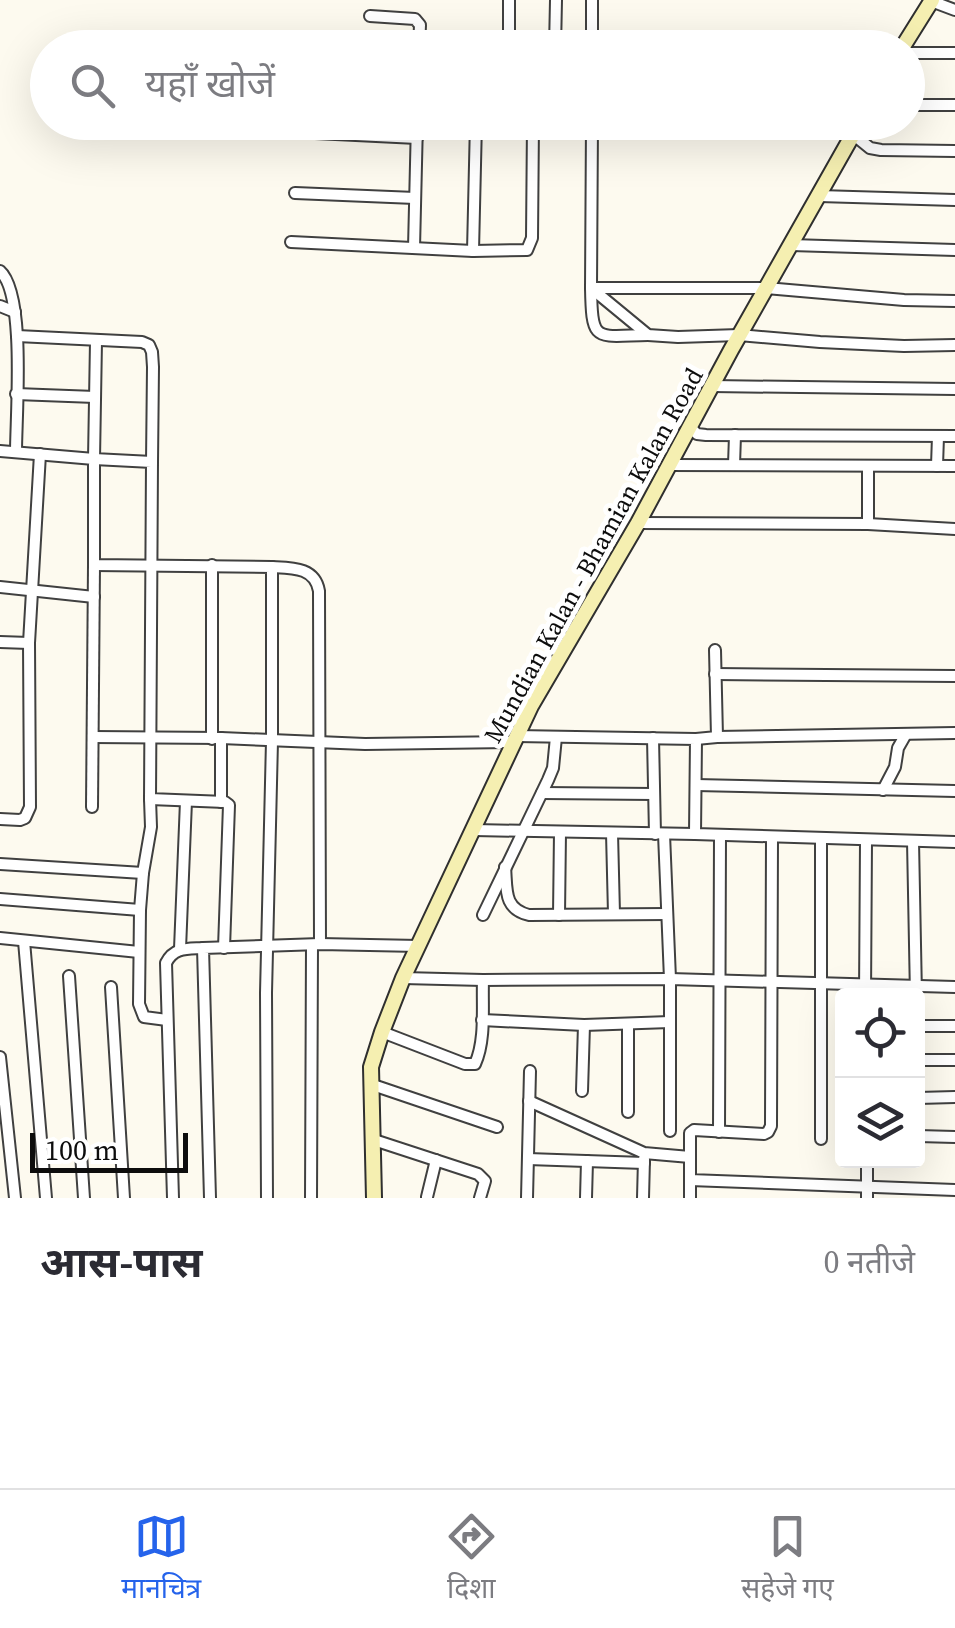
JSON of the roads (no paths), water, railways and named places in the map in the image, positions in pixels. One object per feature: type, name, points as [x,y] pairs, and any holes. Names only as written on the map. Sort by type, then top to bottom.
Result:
[{"type":"street","points":[[509,0],[509,30]]},
{"type":"street","points":[[555,30],[556,0]]},
{"type":"street","points":[[592,0],[592,30]]},
{"type":"street","points":[[913,30],[932,0],[955,10]]},
{"type":"street","points":[[370,16],[415,19],[420,30]]},
{"type":"street","points":[[925,53],[955,53]]},
{"type":"street","points":[[925,105],[955,105]]},
{"type":"street","points":[[414,248],[417,140]]},
{"type":"street","points":[[473,251],[476,140]]},
{"type":"street","points":[[291,242],[527,250],[531,245],[533,140]]},
{"type":"street","points":[[592,140],[592,321],[599,334],[740,335],[820,342],[955,345]]},
{"type":"street","name":"Mundian Kalan - Bhamian Kalan Road","points":[[374,1198],[370,1067],[403,978],[515,739],[850,140]]},
{"type":"street","points":[[865,140],[870,148],[881,150],[955,151]]},
{"type":"street","points":[[294,192],[415,198]]},
{"type":"street","points":[[819,196],[955,200]]},
{"type":"street","points":[[790,246],[955,250]]},
{"type":"street","points":[[0,271],[10,288],[8,308],[18,336],[16,452]]},
{"type":"street","points":[[591,288],[766,288],[955,301]]},
{"type":"street","points":[[591,288],[648,335]]},
{"type":"street","points":[[18,336],[142,342],[152,352],[152,740],[149,845],[143,874],[139,952],[141,1012],[148,1019],[167,1020]]},
{"type":"street","points":[[92,808],[96,341]]},
{"type":"street","points":[[712,386],[955,389]]},
{"type":"street","points":[[16,394],[95,398]]},
{"type":"street","points":[[689,426],[697,434],[955,436]]},
{"type":"street","points":[[734,465],[735,435]]},
{"type":"street","points":[[937,466],[938,436]]},
{"type":"street","points":[[0,450],[152,462]]},
{"type":"street","points":[[0,819],[20,820],[29,814],[30,807],[29,643],[40,454]]},
{"type":"street","points":[[668,465],[955,466]]},
{"type":"street","points":[[868,466],[868,524]]},
{"type":"street","points":[[638,523],[868,524],[955,529]]},
{"type":"street","points":[[94,565],[294,568],[317,580],[312,1198]]},
{"type":"street","points":[[212,565],[221,802]]},
{"type":"street","points":[[267,1198],[272,567]]},
{"type":"street","points":[[0,587],[94,597]]},
{"type":"street","points":[[0,642],[29,643]]},
{"type":"street","points":[[715,650],[717,737]]},
{"type":"street","points":[[715,674],[955,676]]},
{"type":"street","points":[[93,737],[318,744],[955,733]]},
{"type":"street","points":[[883,790],[906,734]]},
{"type":"street","points":[[483,915],[542,793],[552,768],[556,737]]},
{"type":"street","points":[[653,738],[670,979],[670,1131]]},
{"type":"street","points":[[695,834],[696,738]]},
{"type":"street","points":[[696,785],[955,791]]},
{"type":"street","points":[[542,793],[654,794]]},
{"type":"street","points":[[150,799],[228,802],[224,948]]},
{"type":"street","points":[[180,949],[186,801]]},
{"type":"street","points":[[474,830],[955,842]]},
{"type":"street","points":[[559,915],[560,832]]},
{"type":"street","points":[[612,833],[614,914]]},
{"type":"street","points":[[718,1132],[720,834]]},
{"type":"street","points":[[690,1198],[690,1133],[694,1130],[764,1134],[770,1126],[772,838]]},
{"type":"street","points":[[821,840],[821,1139]]},
{"type":"street","points":[[865,988],[866,840]]},
{"type":"street","points":[[913,841],[916,988]]},
{"type":"street","points":[[0,864],[143,874]]},
{"type":"street","points":[[506,867],[511,906],[528,915],[667,914]]},
{"type":"street","points":[[0,899],[140,910]]},
{"type":"street","points":[[0,938],[139,952]]},
{"type":"street","points":[[24,941],[46,1198]]},
{"type":"street","points":[[173,1198],[166,963],[170,954],[180,949],[203,948],[419,946]]},
{"type":"street","points":[[203,948],[210,1198]]},
{"type":"street","points":[[69,976],[84,1198]]},
{"type":"street","points":[[403,978],[720,980],[851,988]]},
{"type":"street","points":[[382,1032],[470,1066],[475,1064],[482,1020],[482,980]]},
{"type":"street","points":[[925,990],[955,986]]},
{"type":"street","points":[[111,987],[124,1198]]},
{"type":"street","points":[[482,1020],[628,1025],[670,1022]]},
{"type":"street","points":[[582,1091],[584,1024]]},
{"type":"street","points":[[628,1025],[628,1112]]},
{"type":"street","points":[[925,1026],[955,1026]]},
{"type":"street","points":[[0,1058],[15,1198]]},
{"type":"street","points":[[925,1060],[955,1060]]},
{"type":"street","points":[[527,1198],[530,1071]]},
{"type":"street","points":[[370,1084],[497,1127]]},
{"type":"street","points":[[925,1098],[955,1098]]},
{"type":"street","points":[[529,1101],[644,1158]]},
{"type":"street","points":[[925,1136],[955,1136]]},
{"type":"street","points":[[374,1140],[483,1176],[485,1186],[480,1198]]},
{"type":"street","points":[[528,1160],[690,1157]]},
{"type":"street","points":[[643,1198],[644,1158]]},
{"type":"street","points":[[427,1197],[436,1160]]},
{"type":"street","points":[[586,1198],[587,1161]]},
{"type":"street","points":[[690,1180],[821,1192],[912,1194],[955,1190]]}]
